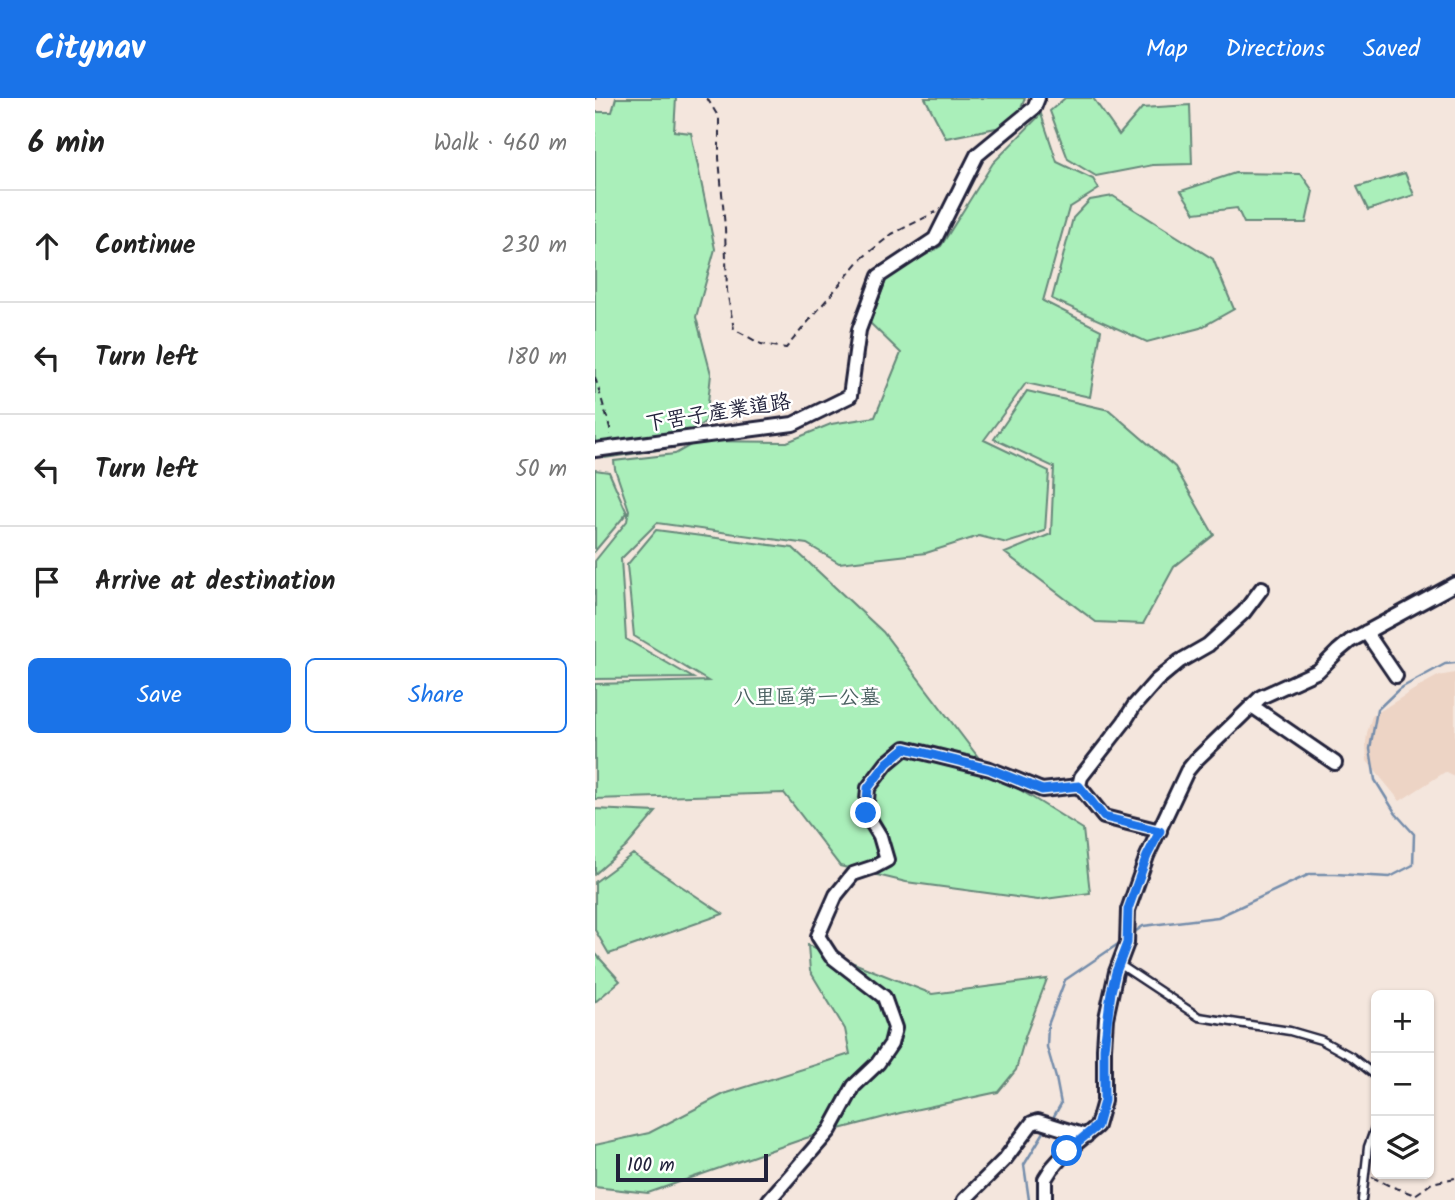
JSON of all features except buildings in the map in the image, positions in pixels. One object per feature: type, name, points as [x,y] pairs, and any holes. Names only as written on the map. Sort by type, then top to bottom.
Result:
[{"type":"street","name":"下罟子產業道路","points":[[595,450],[793,424],[850,396],[859,330],[879,276],[935,239],[977,155],[1034,108],[1038,98]]},
{"type":"street","points":[[1045,1200],[1045,1179],[1052,1168],[1067,1151],[1097,1126],[1104,1101],[1106,1018],[1111,992],[1127,943],[1128,909],[1147,856],[1187,771],[1261,697],[1318,671],[1350,641],[1455,584]]},
{"type":"street","points":[[1079,786],[1081,777],[1156,681],[1180,661],[1208,645],[1244,612],[1262,588]]},
{"type":"street","points":[[1366,632],[1396,676]]},
{"type":"street","points":[[1252,706],[1335,763]]},
{"type":"street","points":[[769,1200],[830,1130],[854,1086],[878,1063],[891,1044],[895,1028],[884,997],[831,956],[818,936],[836,895],[853,874],[887,860],[880,835],[866,813],[868,788],[887,763],[905,748],[990,769],[1042,790],[1079,786]]},
{"type":"street","points":[[1079,786],[1104,817],[1160,831]]},
{"type":"street","points":[[964,1200],[1005,1159],[1031,1122],[1038,1121],[1086,1136]]},
{"type":"lane","points":[[1119,964],[1199,1017],[1290,1031],[1321,1040],[1352,1057],[1371,1072]]},
{"type":"lane","points":[[1362,1200],[1371,1139]]},
{"type":"path","points":[[707,98],[719,118],[727,291],[734,329],[761,344],[786,348],[861,259],[892,234],[953,203]]},
{"type":"path","points":[[595,377],[610,428],[610,447]]},
{"type":"path","points":[[1365,1173],[1415,1195],[1432,1183],[1455,1178]]},
{"type":"shaded area","points":[[1455,673],[1455,777],[1445,772],[1400,801],[1367,761],[1367,733],[1372,716],[1438,676]]},
{"type":"green space","points":[[616,98],[676,98],[674,131],[691,133],[715,249],[696,317],[711,374],[706,421],[678,447],[605,458],[595,451],[595,112],[612,112]]},
{"type":"green space","points":[[925,98],[1025,98],[1018,116],[1006,126],[946,138]]},
{"type":"green space","points":[[1065,98],[1093,98],[1119,135],[1142,108],[1190,105],[1192,164],[1153,165],[1096,176],[1068,159],[1050,111]]},
{"type":"green space","points":[[1041,114],[1057,162],[1093,179],[1099,189],[1069,208],[1043,301],[1101,330],[1090,397],[1026,383],[984,440],[1049,471],[1045,531],[1007,543],[979,536],[926,553],[839,563],[807,544],[657,523],[621,559],[626,639],[693,678],[595,679],[595,561],[627,521],[629,510],[614,461],[675,454],[698,441],[787,442],[831,424],[875,417],[901,353],[870,323],[887,278],[941,246],[993,163]]},
{"type":"green space","points":[[1235,173],[1301,174],[1313,191],[1306,223],[1244,223],[1237,208],[1195,213],[1181,191]]},
{"type":"green space","points":[[1405,173],[1414,195],[1368,210],[1357,187]]},
{"type":"green space","points":[[1113,196],[1213,259],[1234,309],[1200,328],[1147,342],[1052,299],[1073,218],[1090,200]]},
{"type":"green space","points":[[1027,391],[1109,410],[1175,467],[1214,535],[1174,567],[1143,624],[1096,622],[1005,553],[1051,534],[1054,467],[994,439]]},
{"type":"green space","points":[[595,470],[609,472],[627,513],[595,551]]},
{"type":"green space","name":"八里區第一公墓","points":[[656,530],[793,548],[883,632],[988,770],[1083,829],[1090,893],[1038,900],[906,882],[840,866],[784,793],[595,799],[595,684],[708,681],[634,636],[627,565]]},
{"type":"green space","points":[[595,809],[656,812],[626,847],[595,874]]},
{"type":"green space","points":[[633,854],[723,914],[609,954],[595,930],[595,882]]},
{"type":"green space","points":[[808,945],[932,994],[1047,979],[1025,1037],[1016,1070],[998,1092],[900,1113],[806,1138],[648,1193],[595,1187],[595,1145],[649,1133],[724,1094],[850,1054],[845,1029],[810,971]]},
{"type":"green space","points":[[595,953],[620,981],[595,1002]]},
{"type":"waterway","points":[[1132,934],[1143,926],[1218,917],[1310,874],[1390,877],[1413,865],[1414,834],[1396,814],[1375,780],[1370,749],[1377,710],[1399,689],[1445,664],[1455,663]]},
{"type":"waterway","points":[[1054,1116],[1061,1104],[1047,1047],[1048,1025],[1065,980],[1124,940]]},
{"type":"waterway","points":[[1029,1200],[1024,1165],[1044,1132]]},
{"type":"route","points":[[866,813],[868,788],[887,763],[905,748],[990,769],[1042,790],[1079,786],[1104,817],[1160,831],[1147,856],[1128,909],[1127,943],[1116,972],[1106,1018],[1104,1101],[1097,1126],[1067,1151]]}]
